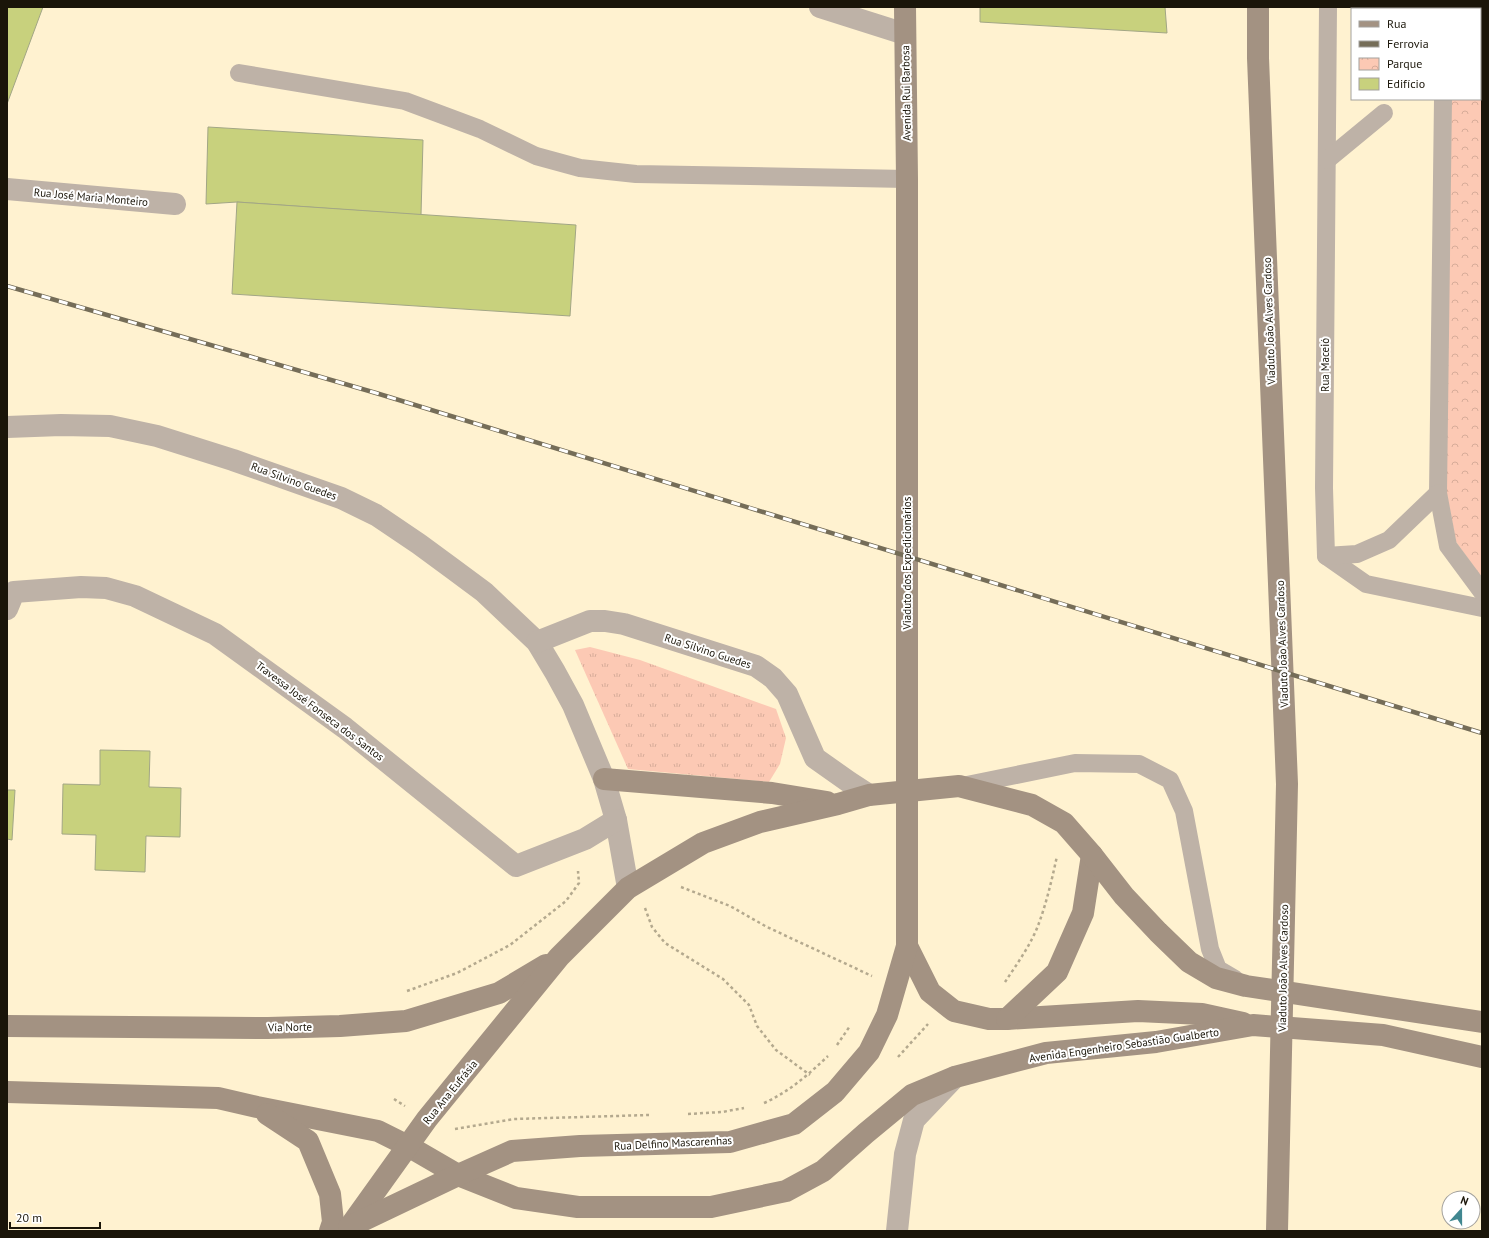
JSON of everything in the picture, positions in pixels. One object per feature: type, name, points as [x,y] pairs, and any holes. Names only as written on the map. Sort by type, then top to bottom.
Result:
[{"type":"main road","name":"Avenida Rui Barbosa","points":[[905,7],[907,179]]},
{"type":"main road","name":"Viaduto João Alves Cardoso","points":[[1258,7],[1258,58],[1287,784],[1278,1231]]},
{"type":"main road","name":"Viaduto dos Expedicionários","points":[[907,179],[907,946]]},
{"type":"main road","points":[[604,779],[772,793],[838,804]]},
{"type":"main road","points":[[559,957],[628,888],[704,843],[760,822],[838,804],[869,795],[959,786],[1032,805],[1064,823],[1092,855],[1124,896],[1158,932],[1189,962],[1216,978],[1246,986],[1482,1022]]},
{"type":"main road","points":[[1007,1019],[1057,972],[1083,913],[1092,855]]},
{"type":"main road","points":[[907,946],[930,992],[954,1011],[989,1019],[1138,1011],[1202,1014],[1253,1025]]},
{"type":"main road","name":"Rua Delfino Mascarenhas","points":[[342,1230],[512,1151],[580,1146],[730,1142],[794,1124],[835,1092],[869,1052],[887,1015],[907,946]]},
{"type":"main road","name":"Via Norte","points":[[7,1026],[268,1028],[340,1026],[406,1021],[499,993],[559,957]]},
{"type":"main road","name":"Rua Ana Eufrásia","points":[[342,1230],[408,1146],[427,1119],[559,957]]},
{"type":"main road","name":"Avenida Engenheiro Sebastião Gualberto","points":[[458,1175],[516,1198],[578,1207],[711,1207],[786,1191],[823,1171],[912,1095],[955,1077],[1046,1053],[1156,1042],[1253,1025],[1383,1035],[1482,1057]]},
{"type":"main road","points":[[7,1092],[218,1098],[378,1131],[408,1146],[458,1175]]},
{"type":"main road","points":[[257,1107],[308,1141],[330,1194],[333,1222],[342,1230]]},
{"type":"street","points":[[820,7],[905,34]]},
{"type":"street","name":"Rua José Maria Monteiro","points":[[7,189],[175,204]]},
{"type":"street","name":"Rua Silvino Guedes","points":[[7,427],[61,424],[110,426],[157,436],[233,460],[341,498],[376,515],[484,592],[537,642],[573,705],[604,779],[616,820],[628,888]]},
{"type":"street","name":"Travessa José Fonseca dos Santos","points":[[9,598],[82,587],[106,588],[135,596],[215,634],[345,728],[516,866],[585,839],[616,820]]},
{"type":"street","name":"Rua Silvino Guedes","points":[[537,642],[590,621],[605,620],[624,624],[756,666],[773,678],[787,694],[815,758],[869,795]]},
{"type":"street","points":[[897,1231],[905,1154],[914,1120],[955,1077]]},
{"type":"lane","name":"Rua Maceió","points":[[1326,556],[1324,488],[1328,7]]},
{"type":"lane","points":[[240,73],[405,101],[480,129],[536,156],[580,168],[636,174],[907,179]]},
{"type":"lane","points":[[1443,100],[1438,493],[1448,546],[1482,592]]},
{"type":"lane","points":[[1326,160],[1384,113]]},
{"type":"lane","points":[[1326,556],[1357,554],[1389,540],[1438,493]]},
{"type":"lane","points":[[1326,556],[1366,584],[1482,608]]},
{"type":"lane","points":[[959,786],[1075,763],[1139,764],[1170,780],[1184,811],[1210,948],[1218,969],[1246,986]]},
{"type":"path","points":[[1001,988],[1019,960],[1038,924],[1050,887],[1064,823]]},
{"type":"path","points":[[406,1021],[403,992],[457,973],[510,945],[566,901],[579,883],[578,851],[575,843]]},
{"type":"path","points":[[654,872],[682,888],[730,906],[767,928],[876,978]]},
{"type":"path","points":[[628,888],[646,908],[652,926],[664,943],[723,979],[748,1006],[757,1026],[776,1050],[835,1092]]},
{"type":"path","points":[[837,1046],[852,1022]]},
{"type":"path","points":[[758,1106],[778,1097],[833,1052]]},
{"type":"path","points":[[394,1099],[446,1130],[514,1119],[650,1115]]},
{"type":"path","points":[[682,1115],[722,1112],[751,1107]]},
{"type":"green space","points":[[1482,7],[1482,578],[1456,542],[1446,490],[1449,100],[1481,100],[1481,8],[1450,8]]},
{"type":"green space","points":[[590,647],[640,660],[776,709],[786,738],[780,764],[769,782],[628,769],[575,650]]},
{"type":"building","points":[[7,7],[43,7],[7,104]]},
{"type":"building","points":[[980,7],[1165,7],[1167,33],[980,22]]},
{"type":"building","points":[[208,127],[423,140],[421,215],[237,202],[206,204]]},
{"type":"building","points":[[237,202],[576,225],[570,316],[232,294]]},
{"type":"building","points":[[100,750],[150,751],[149,787],[181,788],[180,837],[146,836],[145,872],[95,870],[96,835],[62,834],[63,784],[100,785]]},
{"type":"building","points":[[7,790],[15,790],[12,840],[7,839]]},
{"type":"railway","points":[[7,286],[376,393],[1482,733]]}]
